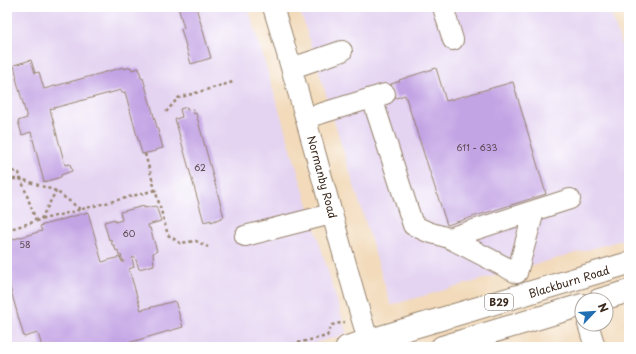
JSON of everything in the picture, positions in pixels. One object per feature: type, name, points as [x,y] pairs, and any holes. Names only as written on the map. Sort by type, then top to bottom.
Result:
[{"type":"main road","name":"Blackburn Road","points":[[347,347],[369,344],[629,263]]},
{"type":"main road","points":[[614,296],[629,291]]},
{"type":"main road","name":"B29","points":[[442,347],[574,307]]},
{"type":"street","name":"Normanby Road","points":[[274,7],[306,118],[331,214],[369,344]]},
{"type":"street","points":[[443,7],[453,40]]},
{"type":"street","points":[[292,68],[342,51]]},
{"type":"street","points":[[306,118],[386,94],[428,232],[449,238],[517,273]]},
{"type":"street","points":[[449,238],[570,199]]},
{"type":"street","points":[[523,295],[517,273],[534,211]]},
{"type":"street","points":[[245,236],[331,214]]},
{"type":"street","points":[[590,332],[595,347]]},
{"type":"path","points":[[166,112],[178,98],[234,82]]},
{"type":"path","points":[[145,154],[168,234],[180,243],[196,241],[208,247]]},
{"type":"path","points":[[7,169],[19,173],[36,221]]},
{"type":"path","points":[[7,179],[21,179],[56,191],[80,209]]},
{"type":"path","points":[[7,230],[80,209],[156,190]]},
{"type":"path","points":[[40,220],[56,191]]},
{"type":"path","points":[[280,347],[326,336],[332,325]]},
{"type":"shaded area","points":[[7,7],[248,7],[347,334],[301,347],[7,347]]},
{"type":"shaded area","points":[[299,7],[609,7],[629,69],[629,238],[391,305]]},
{"type":"building","points":[[178,7],[196,7],[211,58],[191,64],[181,29],[184,28]]},
{"type":"building","points":[[31,60],[35,73],[39,72],[44,89],[124,67],[124,69],[131,67],[132,70],[139,68],[163,148],[142,154],[125,92],[122,93],[121,90],[50,109],[65,165],[70,164],[72,171],[61,175],[61,177],[44,182],[31,132],[22,135],[18,121],[27,118],[14,65]]},
{"type":"building","points":[[436,68],[446,101],[513,82],[546,194],[447,225],[405,95],[396,98],[391,84]]},
{"type":"building","points":[[187,107],[187,110],[193,109],[194,114],[196,113],[224,217],[211,222],[211,220],[204,222],[175,119],[182,117],[180,109]]},
{"type":"building","points":[[144,206],[144,208],[156,206],[161,221],[148,225],[157,251],[153,253],[154,265],[139,269],[135,257],[132,258],[134,267],[129,269],[141,310],[175,301],[183,327],[114,347],[42,347],[38,333],[24,337],[7,277],[7,241],[42,231],[40,226],[88,212],[102,262],[120,257],[122,262],[124,262],[121,255],[119,256],[118,250],[116,251],[114,245],[112,245],[111,239],[109,240],[104,222],[115,219],[115,222],[122,220],[120,212]]}]
